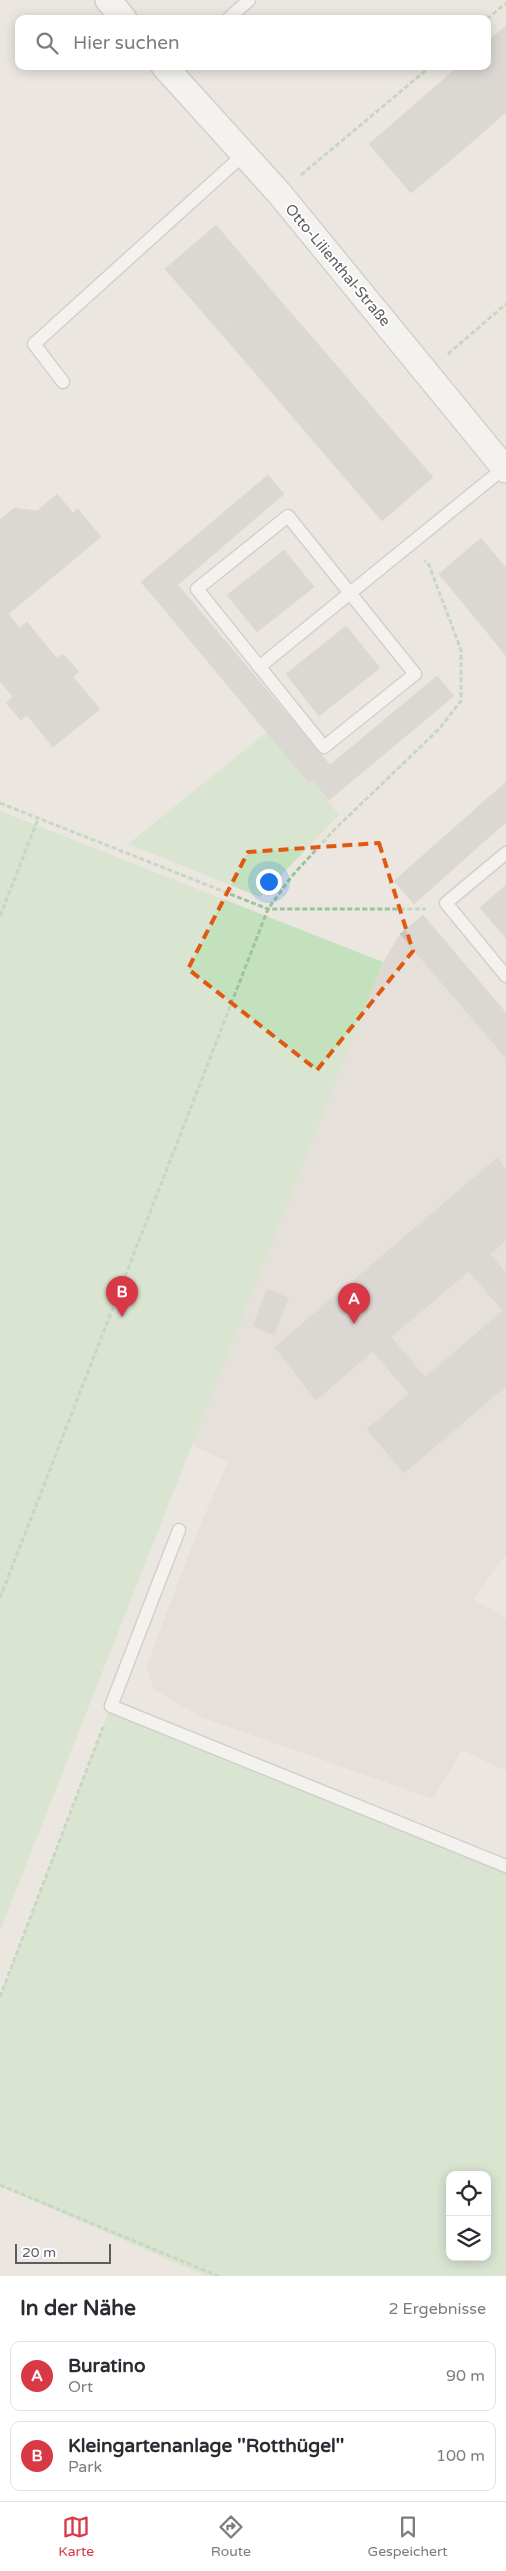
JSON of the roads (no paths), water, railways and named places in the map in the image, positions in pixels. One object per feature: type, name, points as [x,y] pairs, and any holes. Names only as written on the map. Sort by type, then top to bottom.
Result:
[{"type":"street","points":[[108,0],[121,15]]},
{"type":"street","name":"Otto-Lilienthal-Straße","points":[[170,70],[279,194],[505,469]]},
{"type":"lane","points":[[232,15],[249,0]]},
{"type":"lane","points":[[63,382],[34,344],[243,155]]},
{"type":"lane","points":[[260,667],[505,469]]},
{"type":"lane","points":[[288,516],[415,674],[324,747],[260,667],[197,589],[288,516]]},
{"type":"lane","points":[[506,854],[446,903],[506,976]]},
{"type":"lane","points":[[179,1530],[112,1706],[506,1866]]},
{"type":"place","name":"Kleingartenanlage ''Rotthügel''","points":[[122,1317]]},
{"type":"place","name":"Buratino","points":[[354,1324]]}]
